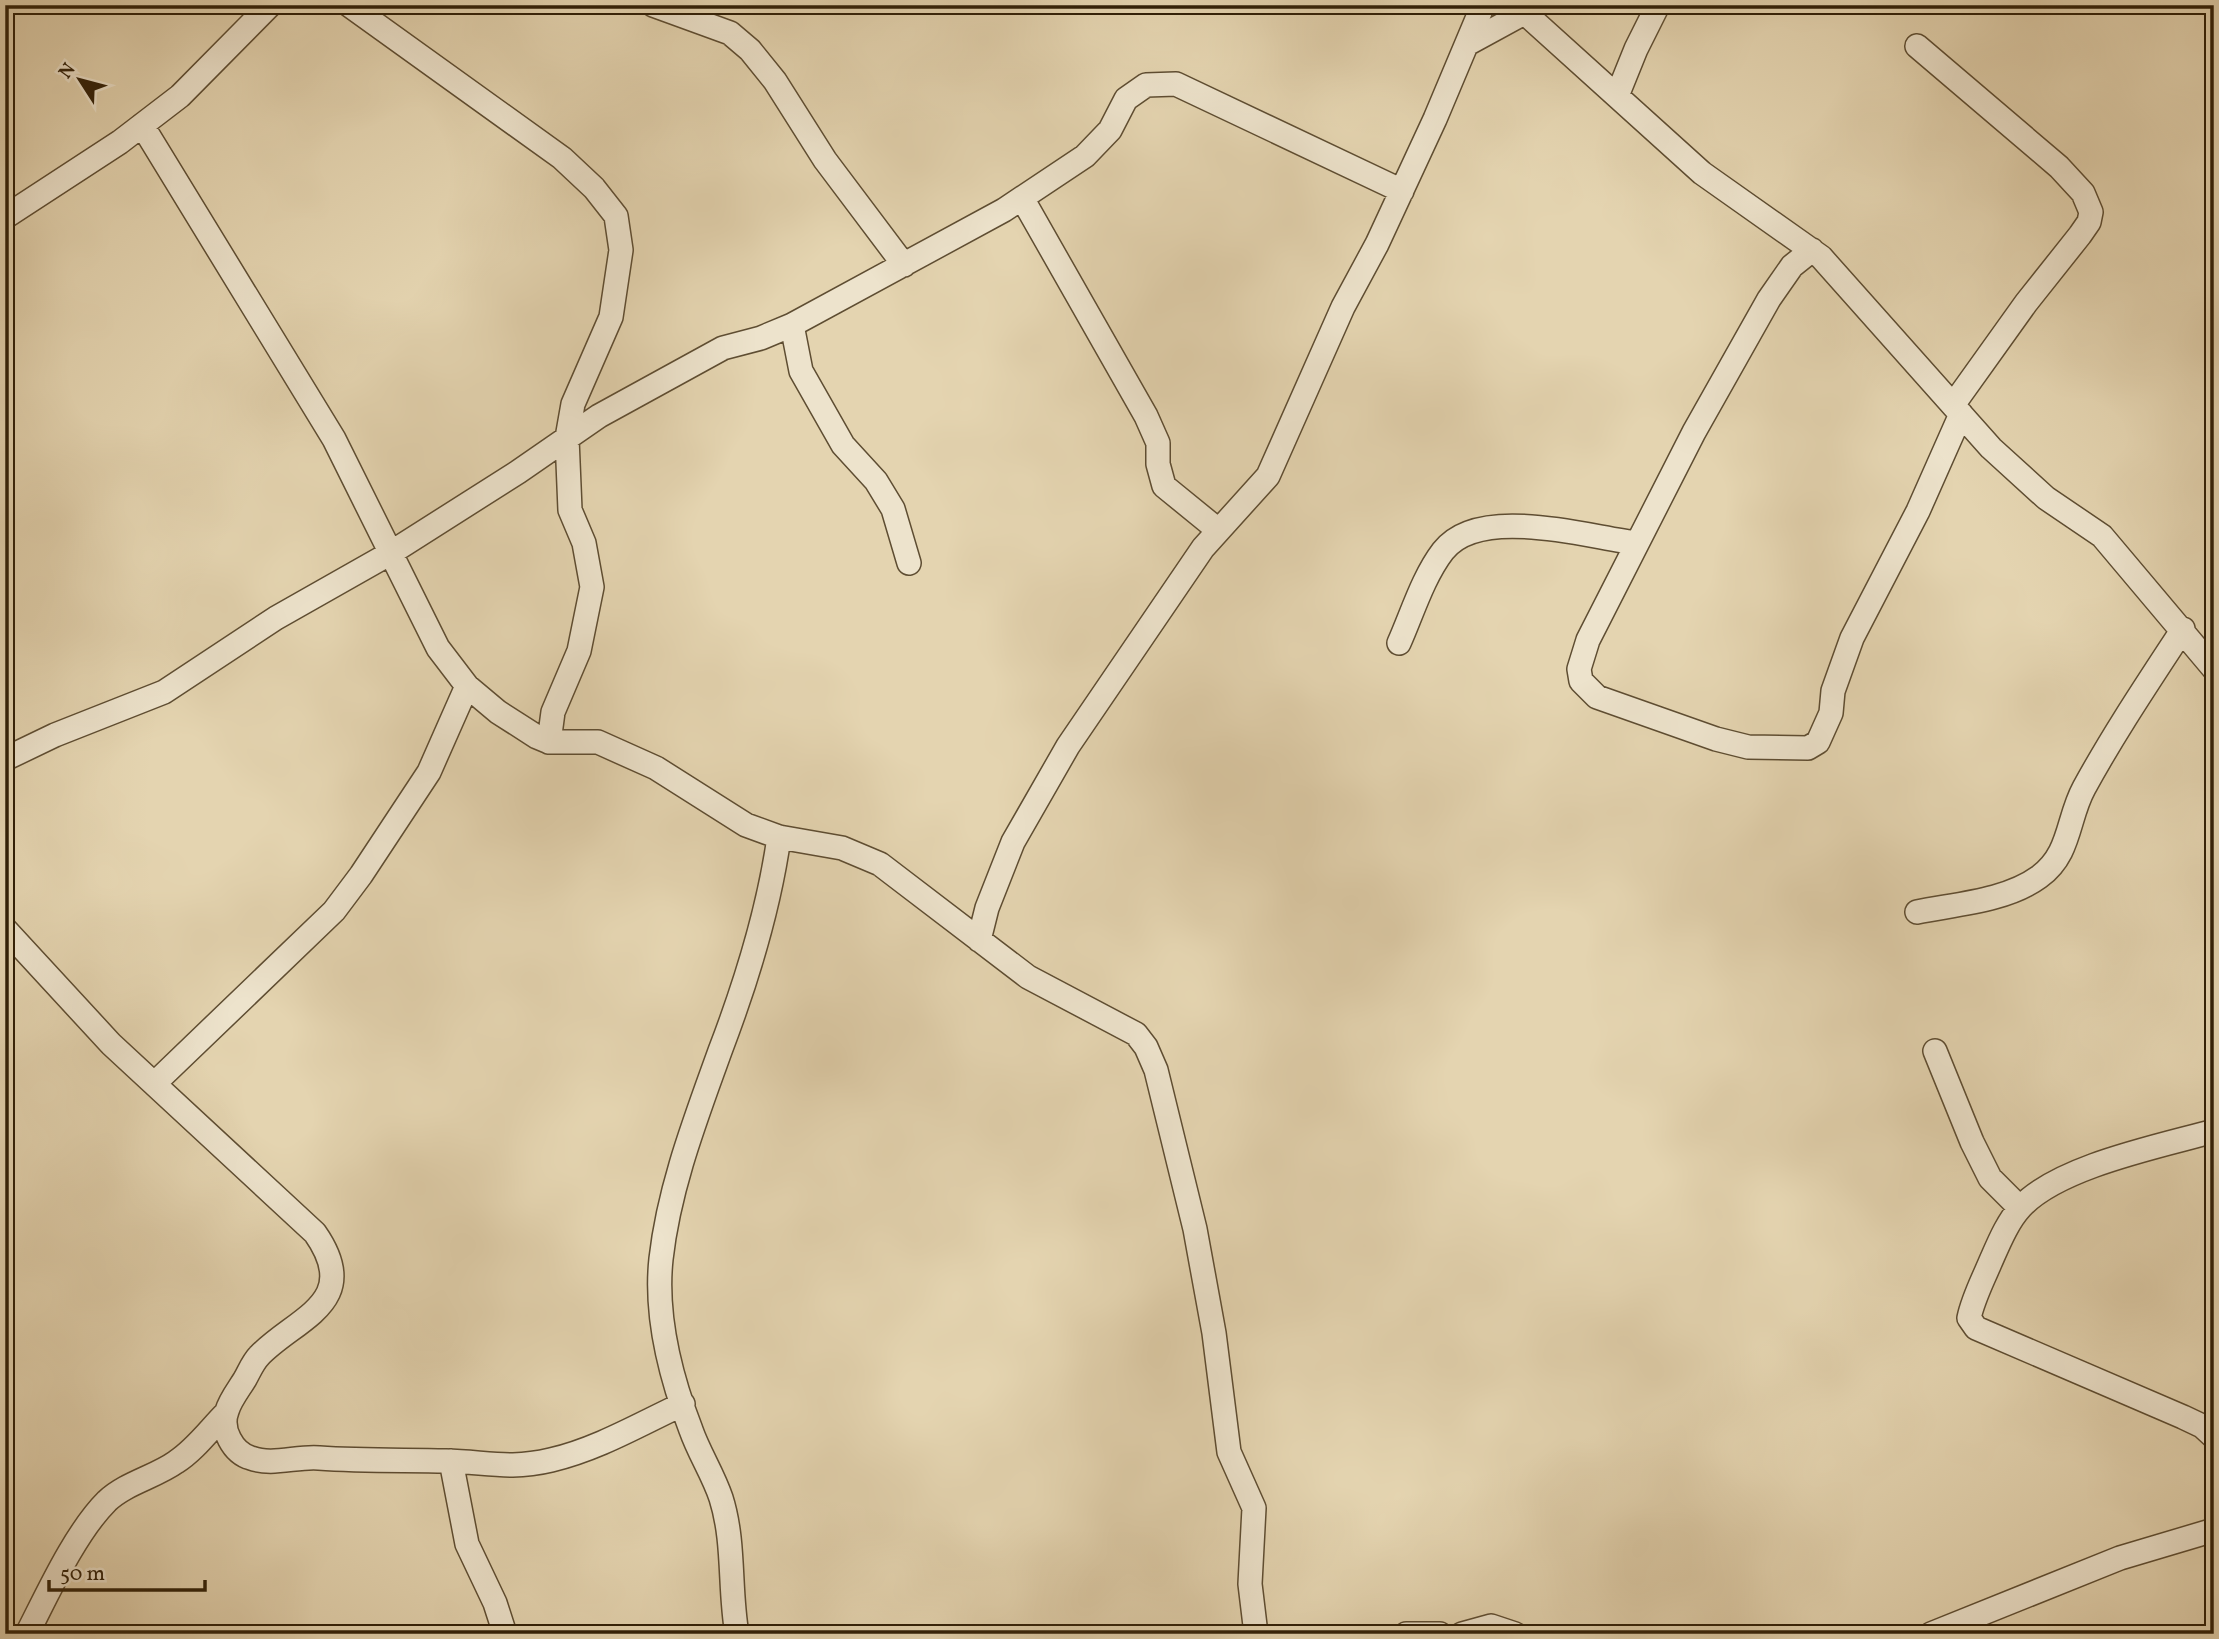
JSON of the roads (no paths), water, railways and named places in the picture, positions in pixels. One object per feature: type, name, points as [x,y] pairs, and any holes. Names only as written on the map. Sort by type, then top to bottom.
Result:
[{"type":"street","points":[[349,5],[562,158],[594,188],[616,216],[621,250],[611,317],[573,404],[568,438],[570,510],[584,543],[592,587],[579,651],[554,712],[549,741]]},
{"type":"street","points":[[653,5],[730,33],[750,50],[775,81],[825,160],[904,265]]},
{"type":"street","points":[[979,940],[1013,842],[1068,746],[1218,530],[1268,476],[1343,307],[1402,191],[1469,43],[1483,5]]},
{"type":"street","points":[[1617,96],[1658,5]]},
{"type":"street","points":[[1469,43],[1520,9],[1702,173],[1812,250],[1991,448],[2046,498],[2102,536],[2214,669]]},
{"type":"street","points":[[5,217],[142,125],[180,96],[255,10]]},
{"type":"street","points":[[1812,250],[1792,266],[1769,299],[1694,432],[1650,525],[1637,543],[1588,640],[1579,669],[1581,681],[1597,696],[1716,739],[1748,747],[1808,748],[1818,742],[1832,713],[1833,691],[1852,638],[1918,511],[1957,410],[2026,303],[2089,222],[2091,212],[2083,192],[2059,167],[1917,46]]},
{"type":"street","points":[[5,759],[164,692],[276,618],[389,554],[599,416],[723,348],[761,338],[792,325],[1022,198],[1085,156],[1110,130],[1126,99],[1146,85],[1176,84],[1402,191]]},
{"type":"street","points":[[142,125],[334,439],[438,648],[467,687],[498,712],[549,741],[598,742],[656,768],[746,825],[779,837],[842,848],[880,864],[1028,977],[1136,1034],[1146,1047],[1156,1070],[1195,1229],[1214,1333],[1229,1452],[1254,1508],[1256,1527],[1250,1584],[1256,1634]]},
{"type":"street","points":[[1022,198],[1146,416],[1158,443],[1158,464],[1164,486],[1218,530]]},
{"type":"street","points":[[792,325],[801,371],[843,444],[876,481],[893,509],[909,563]]},
{"type":"street","points":[[1399,643],[1441,553],[1465,532],[1529,527],[1637,543]]},
{"type":"street","points":[[1917,912],[2013,890],[2040,876],[2055,863],[2067,842],[2082,792],[2112,738],[2183,629]]},
{"type":"street","points":[[155,1083],[334,911],[429,772],[467,687]]},
{"type":"street","points":[[737,1634],[732,1555],[721,1498],[691,1430],[683,1404],[663,1321],[661,1260],[690,1129],[722,1048],[762,918],[779,837]]},
{"type":"street","points":[[9,943],[111,1044],[315,1233],[330,1257],[330,1283],[323,1302],[309,1319],[258,1357],[226,1413],[179,1460],[149,1479],[127,1487],[107,1502],[79,1540],[27,1634]]},
{"type":"street","points":[[1935,1051],[1972,1142],[1990,1178],[2020,1208]]},
{"type":"street","points":[[2214,1131],[2165,1143],[2086,1170],[2039,1192],[2020,1208],[2000,1241],[1972,1304],[1969,1318],[1976,1328],[2202,1426],[2214,1437]]},
{"type":"street","points":[[226,1413],[226,1430],[233,1446],[250,1458],[451,1461],[505,1467],[551,1460],[594,1447],[683,1404]]},
{"type":"street","points":[[451,1461],[467,1544],[495,1603],[505,1634]]},
{"type":"street","points":[[1931,1634],[2120,1558],[2214,1530]]},
{"type":"street","points":[[1462,1634],[1491,1626],[1515,1634]]},
{"type":"street","points":[[1406,1634],[1440,1634]]}]
